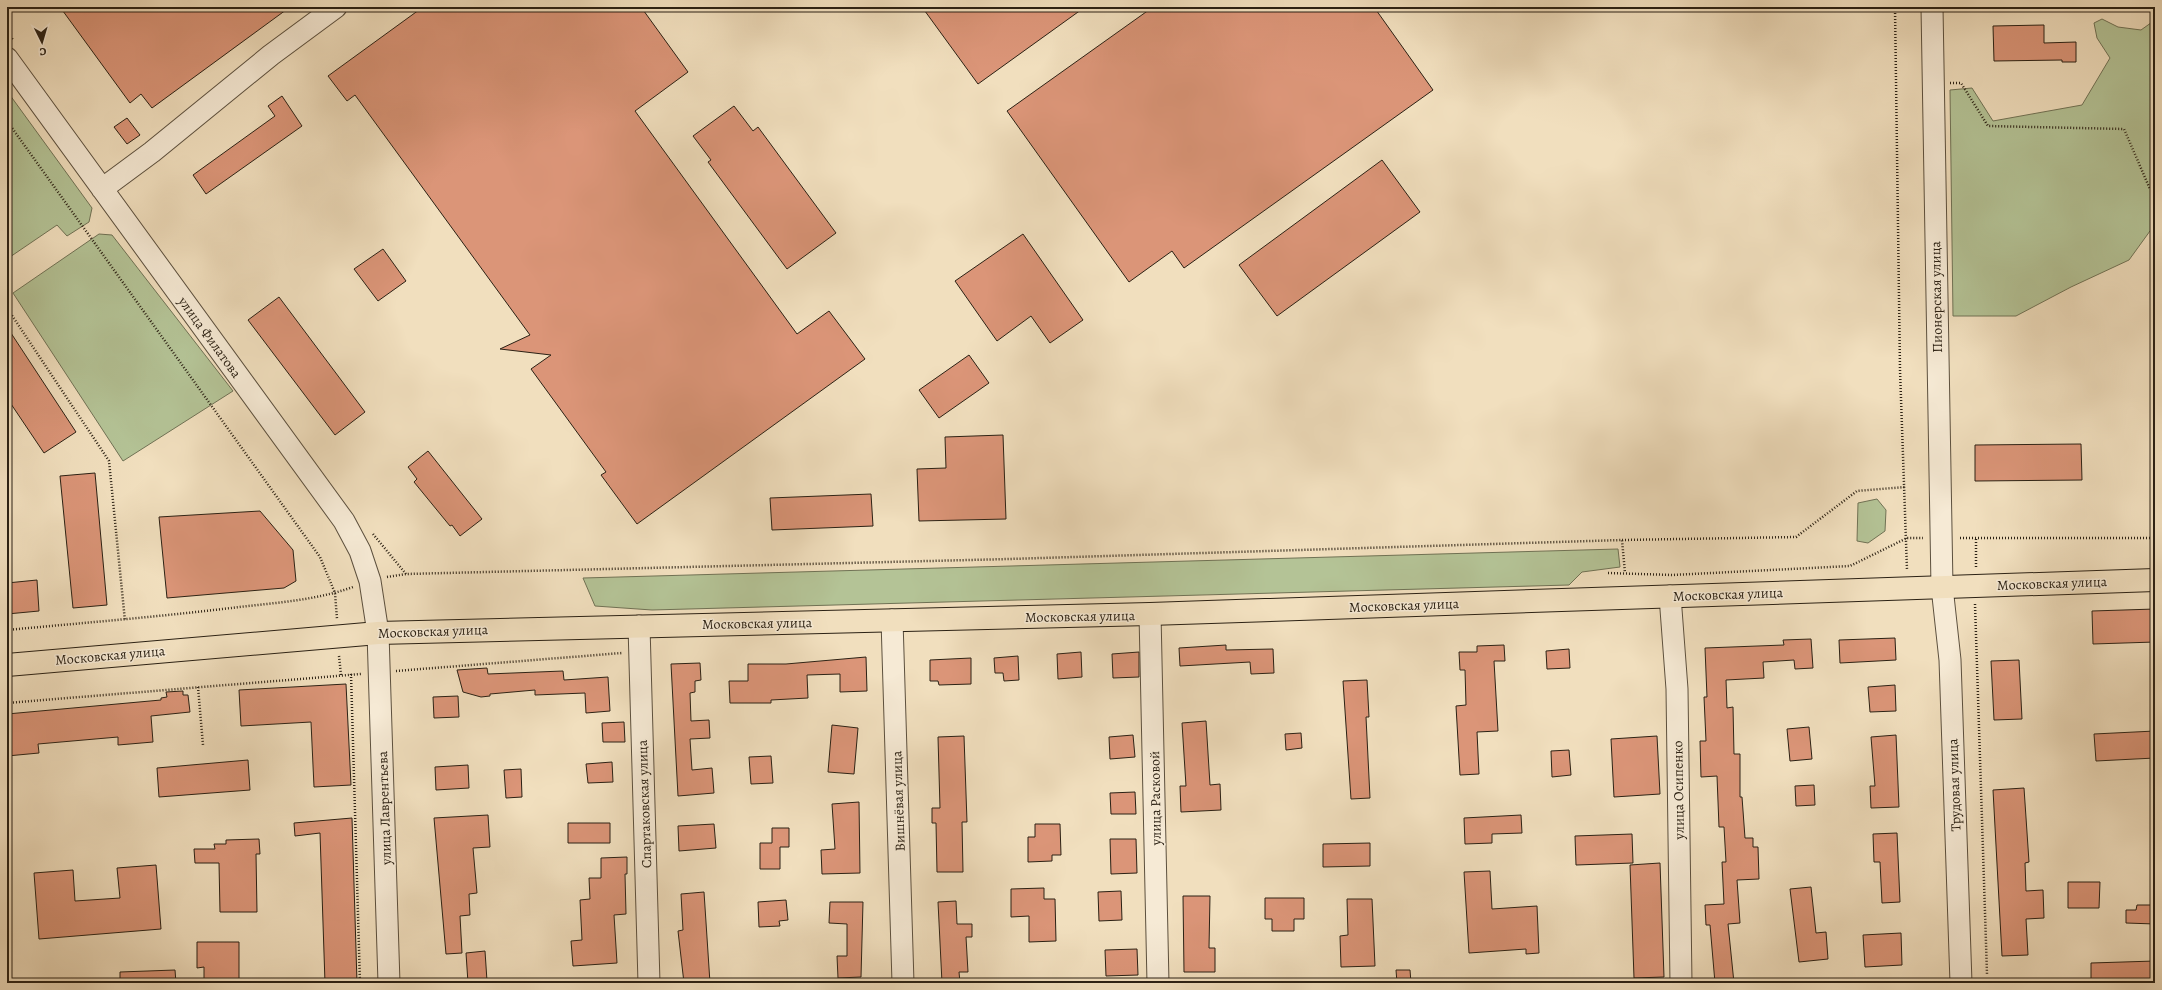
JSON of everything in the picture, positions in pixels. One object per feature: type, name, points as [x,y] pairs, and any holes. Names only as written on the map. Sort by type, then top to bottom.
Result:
[{"type":"main road","name":"Московская улица","points":[[7,665],[378,633],[1150,614],[2155,580]]},
{"type":"street","points":[[102,189],[152,152],[271,55],[336,7]]},
{"type":"street","name":"Пионерская улица","points":[[1932,7],[1942,587]]},
{"type":"street","name":"улица Филатова","points":[[7,58],[344,521],[360,551],[370,581],[378,633]]},
{"type":"street","name":"Трудовая улица","points":[[1942,587],[1950,660],[1961,983]]},
{"type":"street","name":"улица Осипенко","points":[[1670,596],[1677,689],[1681,983]]},
{"type":"street","name":"улица Расковой","points":[[1150,614],[1158,983]]},
{"type":"street","name":"Вишнёвая улица","points":[[892,620],[903,983]]},
{"type":"street","name":"Спартаковская улица","points":[[639,626],[649,983]]},
{"type":"street","name":"улица Лаврентьева","points":[[378,633],[381,672],[390,983]]},
{"type":"path","points":[[1895,7],[1900,370],[1907,538]]},
{"type":"path","points":[[1933,83],[1961,83],[1988,126],[2124,129],[2150,189],[2155,192]]},
{"type":"path","points":[[7,121],[320,557],[335,593]]},
{"type":"path","points":[[7,308],[109,461],[125,621]]},
{"type":"path","points":[[7,630],[125,621],[296,600],[335,593],[370,581],[406,574],[1017,559],[1622,540],[1796,537],[1857,491],[1905,487]]},
{"type":"path","points":[[1608,573],[1672,575],[1850,566],[1907,538],[2155,538]]},
{"type":"path","points":[[1976,538],[1976,586],[1987,974]]},
{"type":"path","points":[[1622,540],[1625,573]]},
{"type":"path","points":[[7,703],[640,651]]},
{"type":"path","points":[[351,674],[360,983]]},
{"type":"path","points":[[198,687],[203,745]]},
{"type":"green space","points":[[2102,19],[2118,27],[2141,30],[2155,20],[2155,229],[2150,231],[2129,260],[2071,287],[2016,316],[1953,316],[1950,90],[1972,88],[1993,121],[2082,105],[2110,58],[2097,38],[2094,23]]},
{"type":"green space","points":[[7,91],[92,208],[89,222],[67,236],[57,225],[7,259]]},
{"type":"green space","points":[[99,234],[112,235],[233,391],[123,461],[13,293]]},
{"type":"green space","points":[[1877,499],[1886,510],[1885,531],[1868,543],[1857,541],[1858,503]]},
{"type":"green space","points":[[1618,549],[1620,567],[1582,572],[1569,585],[652,610],[595,606],[583,578]]},
{"type":"building","points":[[60,7],[290,7],[152,108],[141,94],[130,103]]},
{"type":"building","points":[[423,7],[641,7],[688,72],[635,111],[797,334],[829,311],[865,359],[637,524],[601,475],[606,472],[531,369],[551,355],[500,349],[530,335],[355,95],[347,101],[328,76]]},
{"type":"building","points":[[922,7],[1085,7],[978,84]]},
{"type":"building","points":[[1153,7],[1374,7],[1433,90],[1184,268],[1172,251],[1129,282],[1007,111]]},
{"type":"building","points":[[2044,25],[2044,43],[2076,42],[2076,62],[2062,62],[2062,60],[1994,61],[1993,26]]},
{"type":"building","points":[[282,96],[302,126],[206,194],[193,175],[275,116],[268,106]]},
{"type":"building","points":[[734,106],[753,131],[758,127],[836,233],[787,269],[708,162],[711,160],[693,136]]},
{"type":"building","points":[[127,118],[140,135],[127,144],[114,127]]},
{"type":"building","points":[[1382,160],[1420,212],[1277,316],[1239,265]]},
{"type":"building","points":[[1023,234],[1083,320],[1050,343],[1031,316],[997,341],[955,281]]},
{"type":"building","points":[[383,249],[406,281],[378,301],[354,269]]},
{"type":"building","points":[[279,297],[365,412],[335,435],[248,320]]},
{"type":"building","points":[[7,327],[76,432],[44,453],[7,398]]},
{"type":"building","points":[[969,355],[989,383],[939,418],[919,390]]},
{"type":"building","points":[[1003,435],[1006,519],[919,521],[917,469],[946,468],[945,437]]},
{"type":"building","points":[[2081,444],[2082,480],[1975,481],[1975,445]]},
{"type":"building","points":[[428,451],[482,519],[460,536],[414,482],[417,479],[408,467]]},
{"type":"building","points":[[95,473],[107,605],[73,608],[60,476]]},
{"type":"building","points":[[871,494],[873,526],[772,530],[770,498]]},
{"type":"building","points":[[260,511],[293,550],[296,581],[284,588],[167,598],[159,517]]},
{"type":"building","points":[[37,580],[39,611],[7,614],[7,583]]},
{"type":"building","points":[[2155,609],[2155,642],[2093,644],[2092,611]]},
{"type":"building","points":[[1895,638],[1896,660],[1840,663],[1839,640]]},
{"type":"building","points":[[1811,639],[1813,668],[1795,669],[1794,660],[1763,662],[1764,678],[1726,680],[1727,708],[1733,707],[1734,754],[1740,754],[1740,797],[1742,797],[1745,838],[1753,838],[1753,847],[1758,847],[1759,879],[1737,880],[1740,923],[1728,924],[1734,983],[1715,983],[1710,925],[1706,925],[1705,905],[1724,904],[1722,862],[1726,862],[1724,827],[1719,827],[1717,776],[1701,777],[1700,741],[1706,741],[1704,697],[1707,697],[1705,648],[1784,645],[1783,640]]},
{"type":"building","points":[[1226,645],[1226,650],[1273,649],[1274,673],[1251,674],[1250,662],[1180,666],[1179,648]]},
{"type":"building","points":[[1504,645],[1505,661],[1494,661],[1498,731],[1477,732],[1479,774],[1460,775],[1456,706],[1466,705],[1465,670],[1460,670],[1459,652],[1477,652],[1477,646]]},
{"type":"building","points":[[1569,649],[1570,668],[1547,669],[1546,651]]},
{"type":"building","points":[[1081,652],[1082,677],[1058,679],[1057,654]]},
{"type":"building","points":[[1139,652],[1139,677],[1113,678],[1112,654]]},
{"type":"building","points":[[1018,656],[1019,680],[1004,681],[1003,673],[995,673],[994,658]]},
{"type":"building","points":[[866,657],[867,691],[840,692],[840,674],[807,675],[808,698],[771,700],[771,703],[730,703],[729,681],[748,681],[748,664],[786,664]]},
{"type":"building","points":[[971,658],[971,684],[939,685],[938,681],[930,681],[930,660]]},
{"type":"building","points":[[2019,660],[2022,719],[1994,720],[1991,661]]},
{"type":"building","points":[[700,663],[701,680],[695,681],[695,692],[690,693],[691,721],[709,720],[710,738],[690,739],[692,770],[712,768],[714,793],[678,796],[671,664]]},
{"type":"building","points":[[487,668],[488,674],[563,671],[564,680],[608,677],[610,711],[586,713],[585,693],[535,695],[535,690],[490,694],[490,696],[481,697],[463,692],[457,670]]},
{"type":"building","points":[[1367,680],[1369,717],[1366,717],[1370,798],[1351,799],[1343,681]]},
{"type":"building","points":[[346,684],[351,785],[314,787],[311,722],[241,726],[239,690]]},
{"type":"building","points":[[1895,685],[1896,711],[1870,712],[1868,687]]},
{"type":"building","points":[[183,691],[183,695],[188,695],[190,712],[151,716],[153,742],[118,745],[118,737],[38,744],[39,753],[7,756],[7,714],[161,700],[161,698],[167,697],[166,692]]},
{"type":"building","points":[[458,696],[459,717],[434,718],[433,697]]},
{"type":"building","points":[[1206,721],[1210,785],[1220,784],[1221,810],[1181,812],[1180,786],[1186,786],[1182,723]]},
{"type":"building","points":[[624,722],[625,742],[603,742],[602,723]]},
{"type":"building","points":[[832,725],[858,728],[854,774],[828,772]]},
{"type":"building","points":[[1809,727],[1812,759],[1790,761],[1787,729]]},
{"type":"building","points":[[2155,731],[2155,758],[2096,761],[2094,734]]},
{"type":"building","points":[[1301,733],[1302,748],[1286,750],[1285,734]]},
{"type":"building","points":[[1133,735],[1135,757],[1110,759],[1109,737]]},
{"type":"building","points":[[1896,735],[1899,807],[1871,808],[1870,786],[1875,786],[1871,737]]},
{"type":"building","points":[[964,736],[967,822],[962,822],[963,872],[937,872],[936,823],[932,823],[932,808],[940,808],[938,737]]},
{"type":"building","points":[[1657,736],[1660,794],[1614,797],[1611,739]]},
{"type":"building","points":[[1569,750],[1571,775],[1552,777],[1551,751]]},
{"type":"building","points":[[771,756],[773,783],[751,784],[749,757]]},
{"type":"building","points":[[248,760],[250,790],[159,797],[157,768]]},
{"type":"building","points":[[612,762],[613,782],[588,783],[586,764]]},
{"type":"building","points":[[468,765],[469,788],[436,790],[435,767]]},
{"type":"building","points":[[521,769],[522,797],[506,798],[504,770]]},
{"type":"building","points":[[1814,785],[1815,805],[1796,806],[1795,786]]},
{"type":"building","points":[[2024,788],[2029,862],[2025,863],[2026,891],[2043,890],[2044,918],[2026,919],[2028,955],[2002,956],[1993,790]]},
{"type":"building","points":[[1135,792],[1136,814],[1111,814],[1110,793]]},
{"type":"building","points":[[859,802],[860,873],[822,874],[821,850],[835,849],[832,804]]},
{"type":"building","points":[[488,815],[490,847],[473,848],[477,893],[469,894],[470,915],[460,916],[462,953],[446,954],[434,818]]},
{"type":"building","points":[[1521,815],[1522,833],[1492,834],[1492,843],[1465,844],[1464,818]]},
{"type":"building","points":[[352,818],[357,983],[325,983],[320,833],[295,836],[294,823]]},
{"type":"building","points":[[568,823],[610,823],[610,843],[568,843]]},
{"type":"building","points":[[714,824],[716,848],[679,851],[678,826]]},
{"type":"building","points":[[1035,824],[1060,824],[1061,855],[1052,855],[1052,861],[1028,862],[1028,837],[1035,837]]},
{"type":"building","points":[[772,828],[789,828],[789,847],[780,847],[780,869],[760,869],[760,843],[772,843]]},
{"type":"building","points":[[1897,833],[1900,902],[1882,903],[1880,862],[1874,862],[1873,834]]},
{"type":"building","points":[[1632,834],[1633,863],[1576,865],[1575,836]]},
{"type":"building","points":[[259,839],[260,854],[256,854],[257,912],[220,912],[219,863],[195,863],[194,849],[215,849],[214,844],[226,844],[226,840]]},
{"type":"building","points":[[1110,839],[1136,839],[1137,873],[1111,874]]},
{"type":"building","points":[[1370,843],[1370,866],[1323,867],[1323,844]]},
{"type":"building","points":[[627,857],[627,874],[625,874],[626,914],[614,915],[617,963],[573,966],[571,941],[582,940],[580,900],[590,899],[589,878],[601,878],[601,858]]},
{"type":"building","points":[[1660,863],[1664,977],[1634,978],[1630,865]]},
{"type":"building","points":[[156,865],[161,929],[39,939],[34,873],[73,870],[75,901],[120,898],[117,868]]},
{"type":"building","points":[[1490,871],[1492,909],[1537,906],[1539,953],[1526,954],[1526,949],[1469,953],[1464,872]]},
{"type":"building","points":[[2068,882],[2100,882],[2099,908],[2068,908]]},
{"type":"building","points":[[1811,887],[1816,933],[1826,932],[1828,959],[1799,962],[1790,889]]},
{"type":"building","points":[[1044,888],[1044,899],[1055,899],[1056,941],[1029,942],[1029,916],[1011,917],[1011,889]]},
{"type":"building","points":[[1121,891],[1122,920],[1099,921],[1098,892]]},
{"type":"building","points":[[704,892],[710,983],[684,983],[678,931],[683,930],[681,894]]},
{"type":"building","points":[[1183,896],[1210,896],[1209,948],[1215,948],[1215,972],[1184,972]]},
{"type":"building","points":[[1265,898],[1304,898],[1304,919],[1294,919],[1294,931],[1272,931],[1272,919],[1265,919]]},
{"type":"building","points":[[1347,899],[1372,899],[1375,966],[1341,967],[1340,936],[1348,935]]},
{"type":"building","points":[[786,900],[788,920],[779,921],[780,926],[759,927],[758,902]]},
{"type":"building","points":[[956,901],[957,924],[972,924],[972,937],[966,937],[968,972],[959,972],[960,983],[942,983],[938,902]]},
{"type":"building","points":[[830,902],[863,902],[861,977],[838,978],[837,956],[847,956],[847,924],[829,923]]},
{"type":"building","points":[[2137,905],[2155,905],[2155,924],[2126,923],[2126,910],[2136,910]]},
{"type":"building","points":[[1901,933],[1902,965],[1865,967],[1863,935]]},
{"type":"building","points":[[197,942],[239,942],[239,983],[204,983],[204,967],[197,968]]},
{"type":"building","points":[[1137,949],[1138,975],[1106,976],[1105,950]]},
{"type":"building","points":[[485,951],[487,981],[468,983],[466,953]]},
{"type":"building","points":[[2155,961],[2155,983],[2091,983],[2091,963]]},
{"type":"building","points":[[175,970],[176,983],[120,983],[120,972]]},
{"type":"building","points":[[1396,970],[1410,970],[1411,983],[1397,983]]}]
